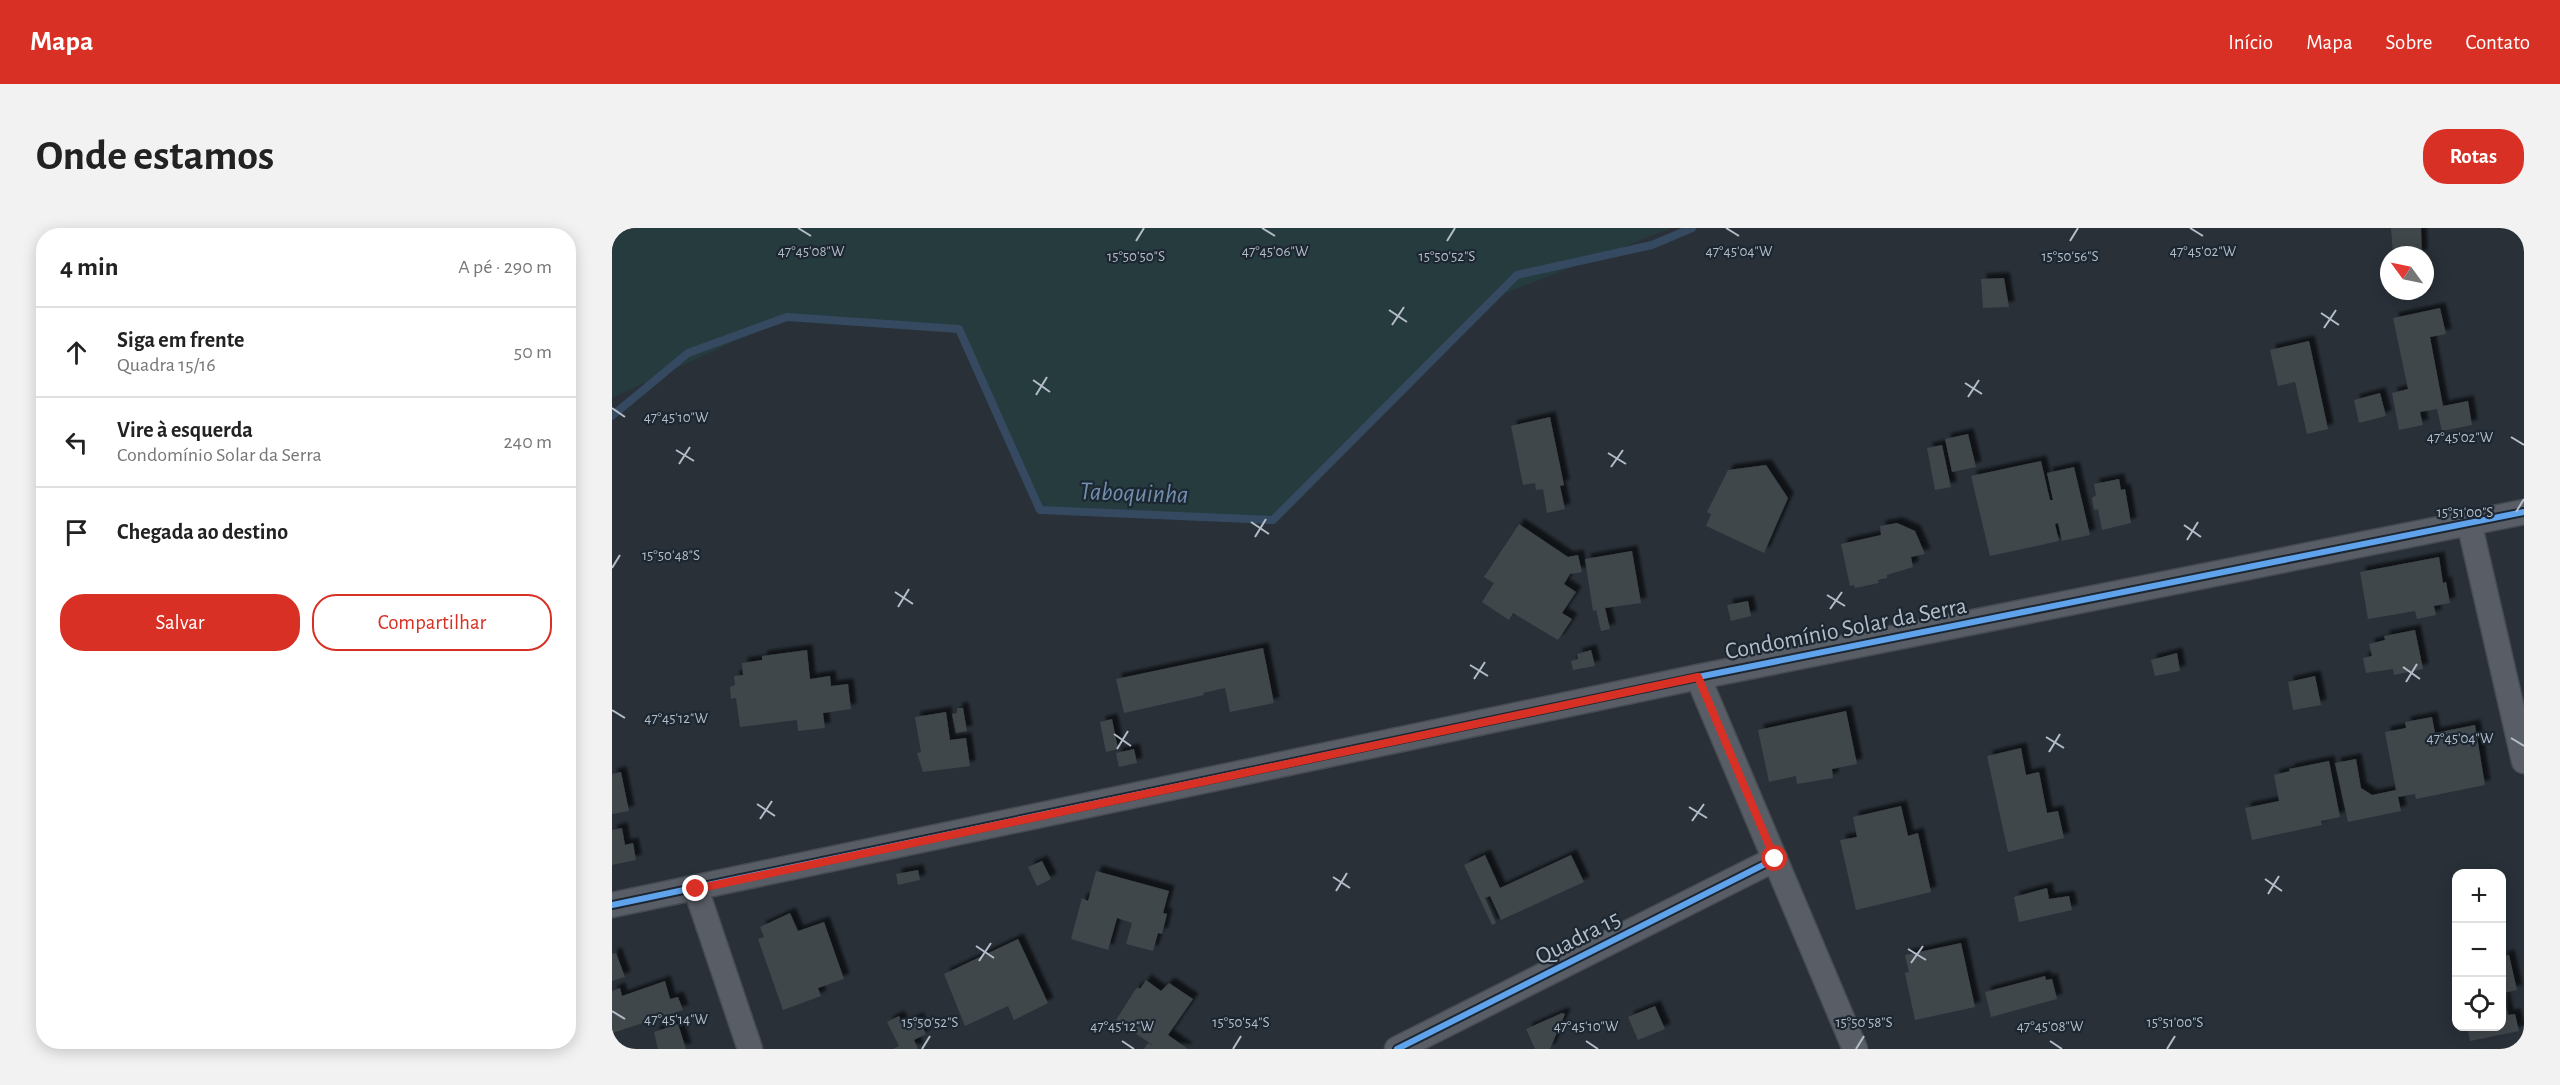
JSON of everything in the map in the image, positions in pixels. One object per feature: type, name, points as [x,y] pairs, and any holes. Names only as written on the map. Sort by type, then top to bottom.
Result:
[{"type":"street","name":"Condomínio Solar da Serra","points":[[612,905],[1698,677],[2524,512]]},
{"type":"street","points":[[2469,522],[2524,761]]},
{"type":"street","points":[[1698,677],[1855,1049]]},
{"type":"street","name":"Quadra 15","points":[[1397,1049],[1775,859]]},
{"type":"street","points":[[696,889],[750,1049]]},
{"type":"green space","points":[[612,228],[1671,228],[1496,297],[1273,520],[1040,510],[959,329],[787,317],[612,398]]},
{"type":"building","points":[[2391,228],[2421,228],[2422,246],[2392,246]]},
{"type":"building","points":[[2004,278],[2009,307],[1983,308],[1981,279]]},
{"type":"building","points":[[2440,308],[2446,334],[2430,337],[2443,406],[2468,401],[2472,425],[2442,431],[2437,409],[2420,412],[2423,425],[2399,430],[2392,393],[2408,389],[2393,318]]},
{"type":"building","points":[[2309,341],[2328,429],[2307,434],[2295,382],[2278,386],[2270,350]]},
{"type":"building","points":[[2380,393],[2386,416],[2359,423],[2354,400]]},
{"type":"building","points":[[1550,417],[1564,485],[1560,486],[1565,509],[1547,513],[1543,489],[1536,490],[1535,483],[1523,485],[1511,426]]},
{"type":"building","points":[[1968,434],[1976,467],[1952,472],[1945,439]]},
{"type":"building","points":[[1942,445],[1951,487],[1935,490],[1927,448]]},
{"type":"building","points":[[2041,461],[2050,500],[2053,500],[2047,473],[2074,467],[2090,535],[2062,541],[2058,523],[2055,524],[2059,541],[1990,556],[1971,476]]},
{"type":"building","points":[[1766,465],[1788,498],[1764,553],[1706,526],[1711,514],[1707,512],[1728,470]]},
{"type":"building","points":[[2119,479],[2121,490],[2125,489],[2131,523],[2102,530],[2098,509],[2094,510],[2092,498],[2096,495],[2094,484]]},
{"type":"building","points":[[1897,523],[1915,531],[1925,554],[1911,557],[1913,567],[1887,575],[1887,578],[1878,580],[1879,583],[1855,588],[1854,585],[1850,586],[1841,544],[1881,535],[1880,526]]},
{"type":"building","points":[[1519,524],[1568,557],[1578,555],[1582,572],[1570,574],[1564,584],[1576,592],[1562,613],[1572,619],[1558,640],[1513,613],[1509,620],[1482,602],[1494,583],[1484,577]]},
{"type":"building","points":[[1632,551],[1641,603],[1605,608],[1610,629],[1601,631],[1596,610],[1593,611],[1585,559]]},
{"type":"building","points":[[2439,557],[2443,583],[2446,582],[2450,603],[2434,606],[2436,615],[2417,619],[2415,611],[2368,619],[2360,572]]},
{"type":"building","points":[[1748,601],[1751,616],[1731,621],[1727,605]]},
{"type":"building","points":[[2415,630],[2423,669],[2394,675],[2393,669],[2366,673],[2363,658],[2372,656],[2369,644],[2385,640],[2384,636]]},
{"type":"building","points":[[1263,648],[1274,703],[1230,712],[1225,688],[1124,713],[1116,679]]},
{"type":"building","points":[[807,650],[810,679],[830,676],[831,686],[848,684],[851,709],[823,713],[825,728],[798,731],[797,720],[740,727],[736,698],[731,699],[730,687],[735,685],[734,676],[743,675],[742,663],[762,660],[762,656]]},
{"type":"building","points":[[1591,650],[1595,666],[1573,670],[1571,661],[1578,659],[1577,654]]},
{"type":"building","points":[[2177,653],[2180,671],[2155,676],[2151,660]]},
{"type":"building","points":[[2315,676],[2321,705],[2293,710],[2288,682]]},
{"type":"building","points":[[957,708],[963,708],[967,731],[956,733],[952,714],[957,713]]},
{"type":"building","points":[[1846,711],[1857,764],[1832,769],[1833,778],[1797,784],[1796,776],[1769,782],[1758,730]]},
{"type":"building","points":[[946,712],[950,740],[966,738],[970,766],[923,772],[917,753],[921,752],[915,717]]},
{"type":"building","points":[[2432,717],[2435,733],[2475,725],[2485,785],[2416,799],[2415,794],[2398,797],[2401,811],[2348,822],[2335,763],[2356,759],[2361,788],[2372,795],[2396,790],[2385,732],[2406,728],[2405,722]]},
{"type":"building","points":[[1112,719],[1118,749],[1106,752],[1100,722]]},
{"type":"building","points":[[2021,748],[2026,775],[2039,772],[2047,813],[2058,811],[2064,838],[2008,852],[1987,756]]},
{"type":"building","points":[[1134,749],[1137,763],[1119,767],[1116,753]]},
{"type":"building","points":[[2329,761],[2340,817],[2321,821],[2322,825],[2252,840],[2245,808],[2279,801],[2274,775],[2290,771],[2289,769]]},
{"type":"building","points":[[621,772],[629,811],[612,814],[612,774]]},
{"type":"building","points":[[1901,806],[1908,836],[1918,833],[1931,892],[1856,910],[1840,840],[1857,837],[1853,817]]},
{"type":"building","points":[[622,828],[625,845],[633,843],[636,860],[612,865],[612,830]]},
{"type":"building","points":[[1485,855],[1500,888],[1571,855],[1584,882],[1501,920],[1490,896],[1485,898],[1496,923],[1492,925],[1464,865]]},
{"type":"building","points":[[1042,861],[1051,879],[1037,886],[1028,867]]},
{"type":"building","points":[[918,870],[920,880],[898,885],[896,874]]},
{"type":"building","points":[[1096,871],[1169,891],[1163,913],[1167,914],[1162,934],[1158,933],[1153,951],[1126,944],[1132,923],[1117,918],[1108,950],[1071,939],[1082,898],[1088,901]]},
{"type":"building","points":[[2047,888],[2049,899],[2069,896],[2072,910],[2019,922],[2014,897]]},
{"type":"building","points":[[790,913],[798,931],[824,922],[844,979],[818,988],[821,996],[783,1010],[758,939],[764,937],[760,927]]},
{"type":"building","points":[[1018,939],[1048,1003],[1014,1020],[1008,1006],[965,1026],[944,974]]},
{"type":"building","points":[[1961,943],[1975,1007],[1915,1020],[1905,973],[1909,972],[1905,955]]},
{"type":"building","points":[[616,953],[625,977],[612,981],[612,954]]},
{"type":"building","points":[[2509,955],[2517,990],[2506,992],[2506,977],[2506,956]]},
{"type":"building","points":[[2045,976],[2046,980],[2052,979],[2057,999],[1991,1017],[1985,992]]},
{"type":"building","points":[[1146,980],[1161,991],[1169,983],[1193,999],[1168,1035],[1188,1049],[1144,1049],[1148,1043],[1154,1046],[1116,1020],[1135,990],[1138,987],[1140,989]]},
{"type":"building","points":[[665,981],[670,999],[678,997],[683,1010],[612,1033],[612,991],[620,988],[622,996]]},
{"type":"building","points":[[1655,1006],[1665,1029],[1638,1040],[1628,1017]]},
{"type":"building","points":[[2506,1006],[2508,1015],[2515,1014],[2519,1031],[2470,1041],[2468,1031],[2506,1031]]},
{"type":"building","points":[[1562,1013],[1565,1014],[1550,1049],[1535,1049],[1526,1029]]},
{"type":"building","points":[[899,1016],[903,1025],[918,1018],[926,1034],[914,1040],[918,1049],[893,1049],[899,1046],[887,1022]]},
{"type":"building","points":[[678,1024],[686,1049],[658,1049],[654,1032]]},
{"type":"waterway","name":"Taboquinha","points":[[612,416],[688,353],[787,317],[959,329],[1040,510],[1273,520],[1517,275],[1652,245],[1692,228]]},
{"type":"cycle path","points":[[612,905],[1698,677],[2524,512]]},
{"type":"cycle path","points":[[1397,1049],[1775,859]]},
{"type":"route","points":[[696,889],[1698,677],[1775,859]]}]
